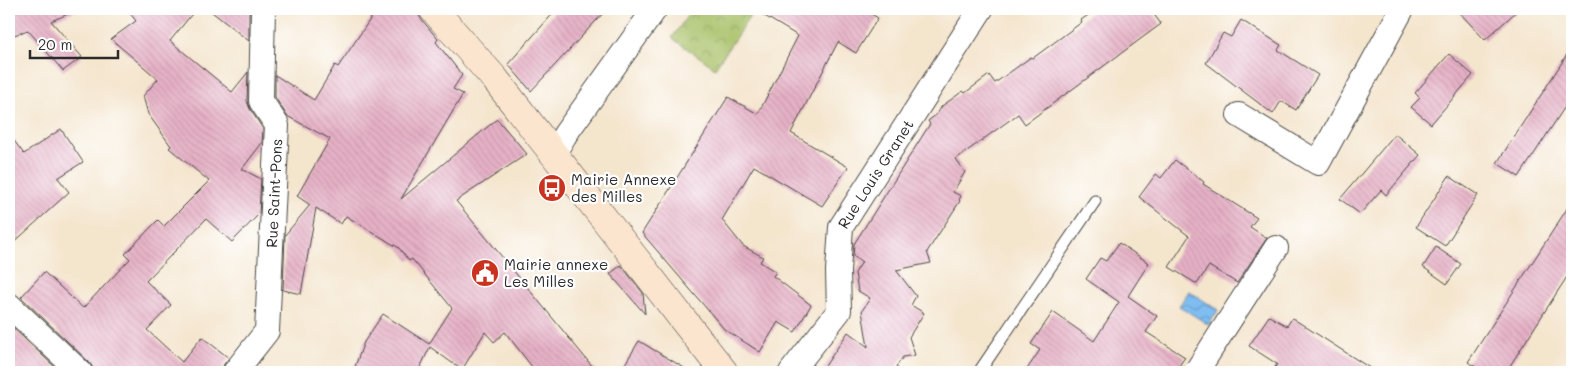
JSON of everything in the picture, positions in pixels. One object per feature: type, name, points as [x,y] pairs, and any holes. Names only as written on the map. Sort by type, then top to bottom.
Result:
[{"type":"street","name":"Rue Saint-Pons","points":[[235,372],[267,331],[277,125],[261,101],[263,9]]},
{"type":"street","points":[[433,9],[495,79],[724,372]]},
{"type":"street","points":[[554,153],[655,9]]},
{"type":"street","name":"Rue Louis Granet","points":[[791,372],[839,310],[838,271],[841,227],[980,9]]},
{"type":"street","points":[[1239,115],[1318,163],[1402,9]]},
{"type":"street","points":[[1196,372],[1276,248]]},
{"type":"street","points":[[9,305],[80,372]]},
{"type":"lane","points":[[979,372],[1095,201]]},
{"type":"green space","points":[[692,9],[755,9],[715,68],[672,38]]},
{"type":"water","points":[[1189,291],[1218,310],[1209,325],[1179,306]]},
{"type":"building","points":[[9,9],[78,9],[51,21],[82,57],[63,71],[28,30],[9,37]]},
{"type":"building","points":[[127,9],[196,9],[170,41],[232,92],[248,72],[247,101],[263,129],[262,143],[242,169],[261,179],[259,214],[232,242],[206,219],[146,281],[171,305],[147,330],[182,362],[202,337],[229,358],[224,364],[222,372],[93,372],[89,362],[21,297],[44,272],[83,308],[130,259],[125,254],[158,220],[164,226],[209,181],[169,148],[171,146],[148,114],[143,96],[158,79],[111,39],[136,21]]},
{"type":"building","points":[[208,9],[249,9],[249,41]]},
{"type":"building","points":[[377,9],[418,9],[421,19],[438,39],[436,42],[462,75],[453,89],[463,94],[401,199],[497,119],[527,154],[456,201],[597,372],[536,372],[505,332],[494,342],[485,332],[462,370],[430,347],[418,372],[353,372],[364,342],[383,314],[429,344],[452,308],[412,259],[409,261],[399,248],[346,216],[341,224],[316,208],[301,294],[283,290],[285,235],[310,205],[297,196],[330,139],[287,116],[275,97],[275,75],[314,100],[335,65],[338,67]]},
{"type":"building","points":[[557,9],[607,9],[531,91],[508,64]]},
{"type":"building","points":[[753,9],[863,9],[878,18],[856,53],[838,42],[791,133],[848,167],[822,206],[754,166],[722,220],[743,246],[763,257],[760,262],[776,272],[773,276],[811,305],[795,332],[778,322],[760,352],[724,329],[642,233],[728,97],[758,114],[798,36]]},
{"type":"building","points":[[1097,9],[1150,9],[1161,24],[1025,124],[1018,114],[956,159],[965,172],[953,192],[961,196],[960,201],[927,252],[931,263],[896,270],[916,296],[911,305],[924,313],[909,337],[915,355],[903,357],[896,367],[903,372],[821,372],[848,332],[868,347],[862,311],[870,298],[858,291],[855,273],[862,262],[853,256],[854,244],[930,124],[928,121],[937,114],[942,106],[963,91],[965,93],[989,75],[995,83],[1031,57],[1033,58]]},
{"type":"building","points":[[1456,9],[1519,9],[1485,40]]},
{"type":"building","points":[[1241,20],[1281,45],[1278,50],[1318,75],[1296,110],[1281,101],[1273,114],[1206,63],[1223,33],[1231,37]]},
{"type":"building","points":[[1572,47],[1572,96],[1519,177],[1497,163]]},
{"type":"building","points":[[1449,54],[1473,75],[1431,124],[1411,107],[1420,98],[1415,93]]},
{"type":"building","points":[[61,129],[83,162],[58,178],[69,192],[9,247],[9,134],[24,154]]},
{"type":"building","points":[[1395,134],[1420,155],[1386,195],[1381,190],[1360,214],[1340,199]]},
{"type":"building","points":[[1175,160],[1204,182],[1203,184],[1257,218],[1250,227],[1267,238],[1237,283],[1209,266],[1197,284],[1169,267],[1189,236],[1139,197],[1156,174],[1161,178]]},
{"type":"building","points":[[1449,176],[1478,195],[1445,246],[1416,227]]},
{"type":"building","points":[[1572,201],[1572,269],[1506,372],[1484,372],[1468,362]]},
{"type":"building","points":[[1119,243],[1149,263],[1128,296],[1157,316],[1146,332],[1185,357],[1175,372],[1025,372],[1040,350],[1031,344],[1053,312],[1094,341],[1119,302],[1086,279],[1100,258],[1106,261]]},
{"type":"building","points":[[1436,247],[1461,264],[1447,284],[1423,267]]},
{"type":"building","points":[[621,265],[643,293],[645,314],[610,274]]},
{"type":"building","points":[[1269,316],[1287,326],[1292,318],[1376,372],[1272,372],[1277,364],[1249,346]]},
{"type":"building","points":[[9,324],[60,372],[9,372]]},
{"type":"building","points":[[639,341],[691,372],[620,372]]},
{"type":"place","name":"Mairie Annexe des Milles","points":[[552,188]]},
{"type":"place","name":"Mairie annexe Les Milles","points":[[485,273]]}]
